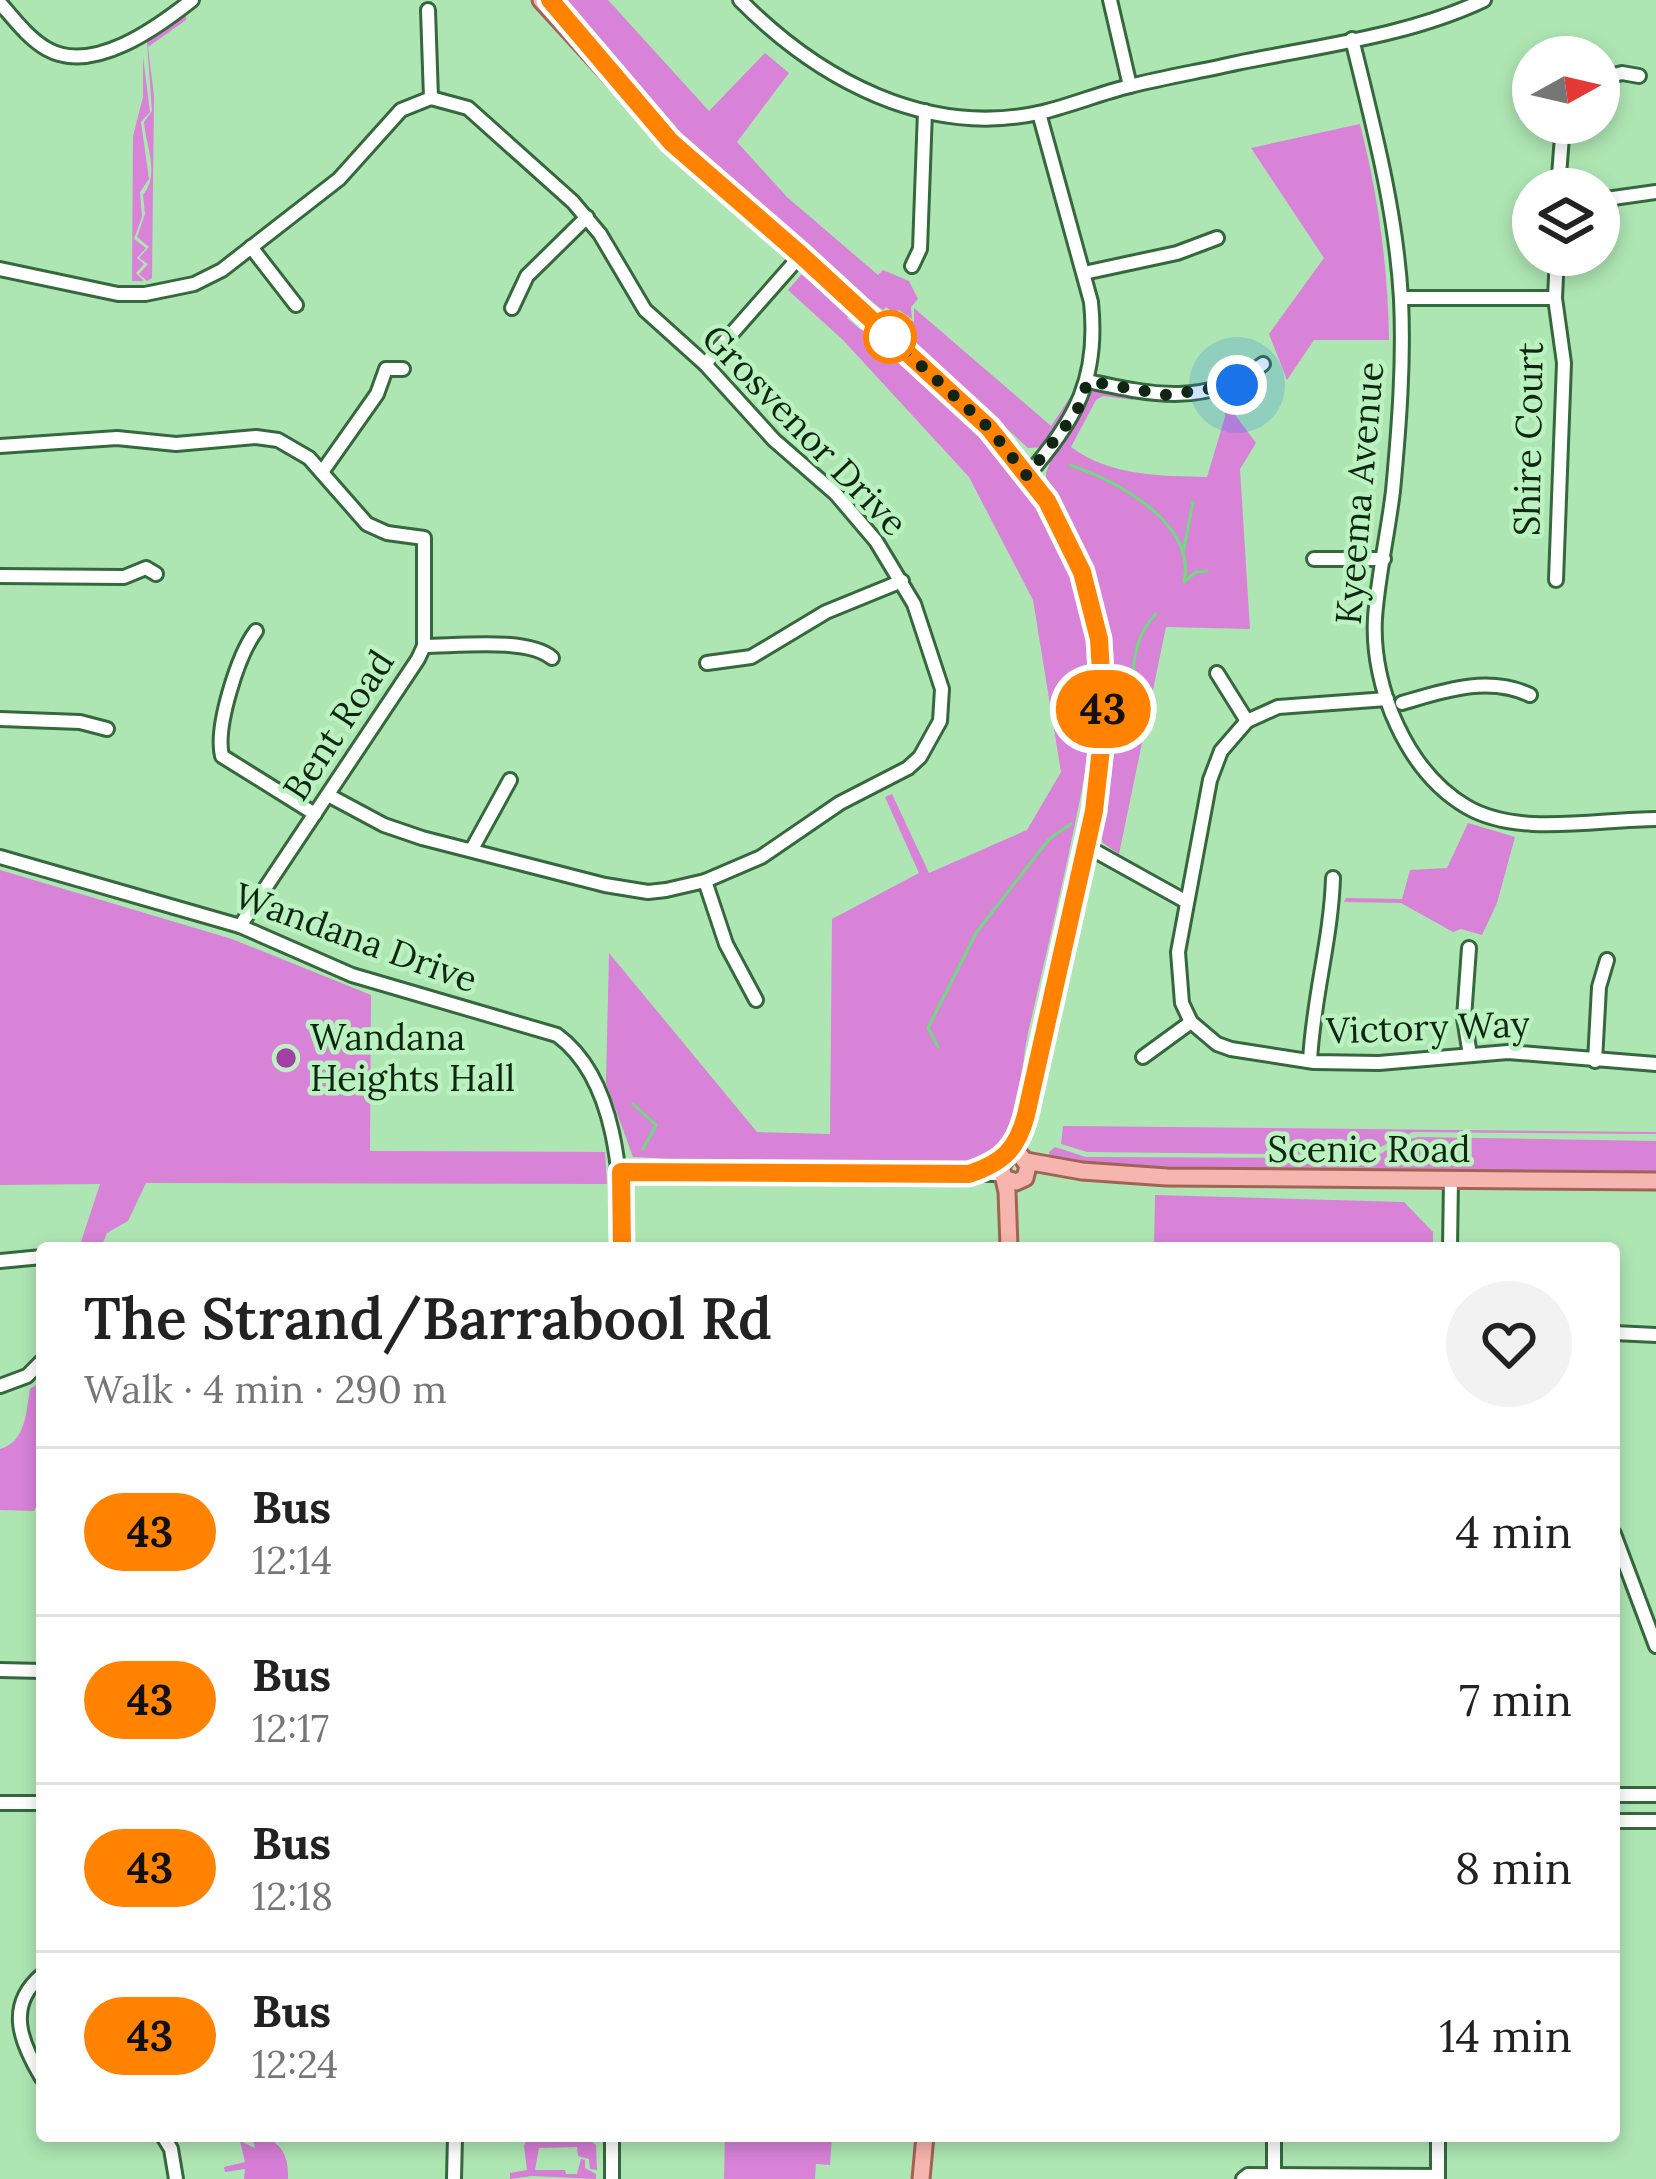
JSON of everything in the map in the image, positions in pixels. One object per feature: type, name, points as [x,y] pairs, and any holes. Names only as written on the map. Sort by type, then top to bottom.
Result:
[{"type":"main road","points":[[546,0],[671,142],[989,428],[1047,501],[1082,572],[1099,639],[1104,722],[1086,846],[1020,1138],[1004,1167],[1009,1242]]},
{"type":"main road","points":[[1010,1242],[1024,1169],[1020,1138]]},
{"type":"main road","points":[[1004,1167],[1016,1182],[1024,1169]]},
{"type":"main road","points":[[1004,1167],[1024,1169]]},
{"type":"main road","name":"Scenic Road","points":[[1024,1169],[1167,1177],[1656,1180]]},
{"type":"main road","points":[[921,2179],[924,2142]]},
{"type":"street","points":[[0,3],[47,49],[71,57],[143,37],[192,0]]},
{"type":"street","points":[[740,0],[802,56],[872,95],[926,111],[990,117],[1039,113],[1130,86],[1352,39],[1435,19],[1484,0]]},
{"type":"street","points":[[1110,0],[1130,86]]},
{"type":"street","points":[[0,269],[103,291],[145,294],[194,284],[222,270],[339,179],[400,110],[431,98],[428,10]]},
{"type":"street","name":"Kyeema Avenue","points":[[1352,39],[1383,164],[1401,298],[1400,404],[1375,623],[1404,736],[1430,775],[1456,800],[1482,815],[1538,825],[1656,819]]},
{"type":"street","points":[[1620,74],[1640,76]]},
{"type":"street","name":"Grosvenor Drive","points":[[328,795],[404,833],[648,892],[705,881],[779,846],[840,803],[896,776],[920,757],[940,722],[942,689],[924,629],[902,581],[856,516],[645,310],[587,217],[486,121],[454,102],[431,98]]},
{"type":"street","points":[[912,266],[920,249],[926,111]]},
{"type":"street","points":[[1027,476],[1077,411],[1088,381],[1094,328],[1084,273],[1039,113]]},
{"type":"street","points":[[1620,197],[1656,192]]},
{"type":"street","points":[[512,308],[527,275],[587,217]]},
{"type":"street","points":[[1084,273],[1177,253],[1216,238]]},
{"type":"street","points":[[251,248],[296,305]]},
{"type":"street","points":[[705,364],[801,255]]},
{"type":"street","name":"Shire Court","points":[[1556,276],[1564,363],[1556,580]]},
{"type":"street","points":[[1401,298],[1555,298]]},
{"type":"street","points":[[0,446],[97,439],[198,444],[268,438],[297,448],[322,472],[377,394],[383,363],[403,369]]},
{"type":"street","points":[[1088,381],[1167,395],[1212,391],[1237,385],[1263,364]]},
{"type":"street","name":"Bent Road","points":[[240,926],[424,646],[424,538],[387,533],[367,524],[322,472]]},
{"type":"street","points":[[1314,559],[1384,559]]},
{"type":"street","points":[[0,576],[124,577],[148,566]]},
{"type":"street","points":[[706,663],[751,657],[826,612],[902,581]]},
{"type":"street","points":[[256,631],[241,657],[220,736],[222,756],[315,814]]},
{"type":"street","points":[[424,646],[524,646],[552,658]]},
{"type":"street","points":[[1217,673],[1247,721]]},
{"type":"street","points":[[1143,1057],[1191,1022],[1177,980],[1185,902],[1217,759],[1247,721],[1286,705],[1395,701],[1468,686],[1507,687],[1530,694]]},
{"type":"street","points":[[0,719],[80,722],[107,729]]},
{"type":"street","points":[[472,849],[510,780]]},
{"type":"street","points":[[1086,846],[1185,902]]},
{"type":"street","name":"Wandana Drive","points":[[0,854],[240,926],[352,975],[557,1035],[581,1056],[590,1072],[618,1152],[622,1242]]},
{"type":"street","points":[[1310,1061],[1334,878]]},
{"type":"street","points":[[705,881],[726,944],[756,1000]]},
{"type":"street","points":[[1469,948],[1464,1018],[1470,1055]]},
{"type":"street","points":[[1595,1060],[1599,987],[1606,960]]},
{"type":"street","name":"Victory Way","points":[[1191,1022],[1217,1044],[1231,1049],[1310,1061],[1379,1063],[1536,1052],[1656,1064]]},
{"type":"street","points":[[621,1172],[969,1174],[1004,1167]]},
{"type":"street","points":[[1450,1179],[1450,1242]]},
{"type":"street","points":[[0,1261],[36,1258]]},
{"type":"street","points":[[1620,1333],[1656,1335]]},
{"type":"street","points":[[0,1386],[27,1376],[36,1367]]},
{"type":"street","points":[[1620,1550],[1656,1646]]},
{"type":"street","points":[[0,1670],[36,1671]]},
{"type":"street","points":[[1620,1795],[1656,1795]]},
{"type":"street","points":[[0,1803],[36,1804]]},
{"type":"street","points":[[1620,1821],[1656,1821]]},
{"type":"street","points":[[36,1983],[26,1994],[18,2019],[36,2066]]},
{"type":"street","points":[[166,2142],[176,2179]]},
{"type":"street","points":[[454,2142],[454,2179]]},
{"type":"street","points":[[612,2142],[612,2179]]},
{"type":"street","points":[[1274,2142],[1274,2176]]},
{"type":"street","points":[[1243,2179],[1248,2175],[1438,2178],[1438,2142]]},
{"type":"shaded area","points":[[560,0],[608,0],[709,111],[765,53],[789,73],[737,142],[787,197],[878,275],[883,270],[909,281],[918,299],[911,307],[912,319],[899,310],[883,310],[859,293],[674,133],[591,48]]},
{"type":"shaded area","points":[[186,14],[186,20],[148,47],[154,96],[152,278],[147,281],[139,274],[148,264],[139,258],[149,247],[137,237],[145,214],[143,195],[151,178],[144,122],[152,111],[147,42]]},
{"type":"shaded area","points":[[143,57],[150,112],[141,122],[149,179],[140,192],[142,217],[134,239],[146,248],[137,258],[144,264],[136,273],[144,281],[132,281],[133,136],[143,97]]},
{"type":"shaded area","points":[[1360,124],[1381,231],[1389,340],[1314,340],[1287,380],[1269,334],[1324,258],[1251,148]]},
{"type":"shaded area","points":[[802,274],[957,411],[1031,499],[1059,548],[1079,601],[1091,661],[1093,727],[1028,1033],[1015,1121],[1004,1149],[971,1162],[878,1171],[633,1157],[606,1083],[609,953],[757,1132],[830,1134],[832,919],[919,873],[885,797],[892,794],[929,873],[1027,830],[1061,772],[1033,600],[969,477],[843,340],[788,290]]},
{"type":"shaded area","points":[[914,308],[1051,426],[1040,443],[1071,396],[1075,398],[1046,447],[1028,448],[907,336],[893,320],[899,314],[914,322]]},
{"type":"shaded area","points":[[1098,388],[1133,395],[1133,400],[1103,396],[1096,400],[1071,447],[1102,464],[1136,472],[1207,477],[1225,417],[1224,400],[1256,443],[1240,469],[1250,629],[1166,627],[1119,854],[1103,843],[1100,834],[1112,704],[1101,608],[1046,475],[1090,393]]},
{"type":"shaded area","points":[[1468,823],[1515,837],[1497,903],[1482,935],[1461,929],[1453,932],[1401,903],[1344,902],[1346,898],[1402,899],[1410,870],[1447,868]]},
{"type":"shaded area","points":[[0,870],[232,939],[371,995],[370,1151],[605,1152],[607,1184],[146,1183],[128,1221],[107,1233],[103,1242],[81,1242],[100,1184],[0,1185]]},
{"type":"shaded area","points":[[1063,1126],[1656,1134],[1413,1132],[1352,1155],[1087,1152],[1061,1144]]},
{"type":"shaded area","points":[[1418,1137],[1656,1141],[1656,1173],[1091,1167],[1050,1159],[1049,1152],[1055,1147],[1086,1157],[1374,1158],[1401,1141]]},
{"type":"shaded area","points":[[1155,1195],[1404,1202],[1433,1232],[1433,1242],[1154,1242]]},
{"type":"shaded area","points":[[36,1385],[36,1507],[34,1511],[0,1510],[0,1449],[20,1433],[30,1389]]},
{"type":"shaded area","points":[[240,2142],[255,2148],[253,2142],[275,2143],[283,2153],[288,2179],[244,2179],[245,2169],[225,2172],[224,2167],[245,2162]]},
{"type":"shaded area","points":[[526,2142],[592,2142],[597,2170],[590,2169],[589,2159],[578,2156],[577,2147],[539,2148],[535,2170],[577,2174],[581,2159],[596,2179],[510,2179],[510,2173],[527,2170]]},
{"type":"shaded area","points":[[725,2142],[832,2142],[830,2165],[816,2164],[815,2179],[724,2179]]},
{"type":"waterway","points":[[1070,465],[1130,493],[1166,523],[1185,561],[1184,582]]},
{"type":"waterway","points":[[1183,553],[1193,502]]},
{"type":"waterway","points":[[1185,581],[1196,572],[1207,571]]},
{"type":"waterway","points":[[1117,734],[1129,706],[1138,643],[1156,614]]},
{"type":"waterway","points":[[938,1047],[928,1028],[976,933],[1049,839],[1071,824]]},
{"type":"waterway","points":[[633,1104],[656,1125],[643,1149]]},
{"type":"bus line","name":"43","points":[[550,0],[671,142],[989,428],[1047,501],[1082,572],[1099,639],[1104,722],[1094,811],[1026,1115],[1020,1138],[1004,1160],[969,1174],[621,1172],[622,1242]]},
{"type":"place","name":"Wandana Heights Hall","points":[[286,1058]]},
{"type":"route","points":[[890,337],[989,428],[1027,476],[1077,411],[1088,381],[1167,395],[1237,385]]}]
